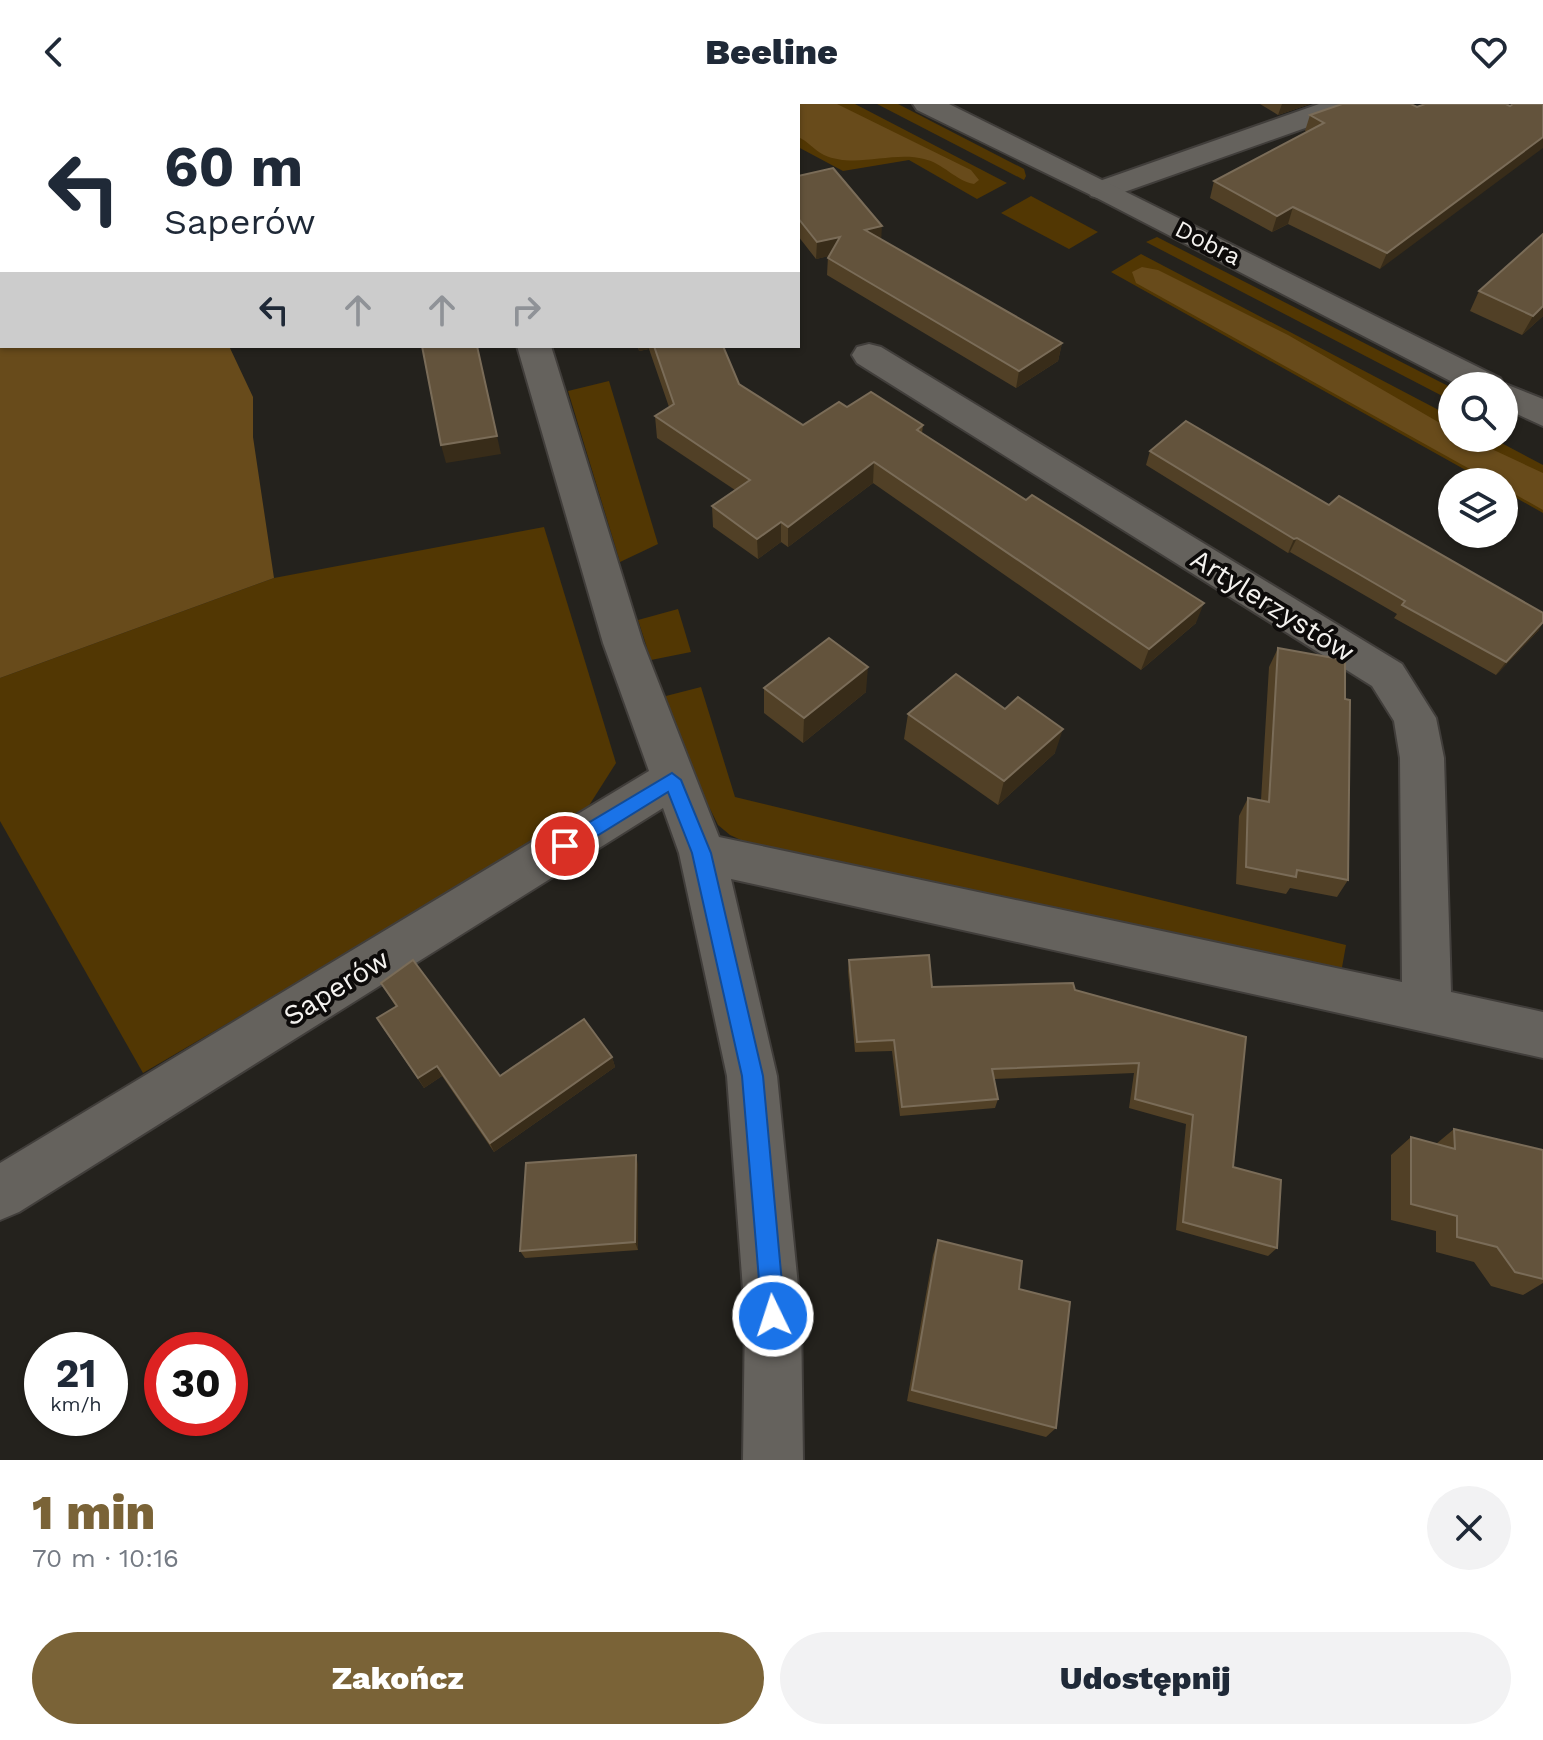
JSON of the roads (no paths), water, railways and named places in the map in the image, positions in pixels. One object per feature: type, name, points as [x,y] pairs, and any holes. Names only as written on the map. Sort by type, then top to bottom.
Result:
[{"type":"street","name":"Dobra","points":[[927,104],[1460,372]]},
{"type":"street","points":[[1102,190],[1346,104]]},
{"type":"street","points":[[535,348],[623,643],[702,853],[752,1076],[773,1316],[773,1460]]},
{"type":"street","name":"Artylerzystów","points":[[869,355],[1387,675],[1415,718],[1422,758],[1427,1008]]},
{"type":"street","points":[[1518,401],[1543,414]]},
{"type":"street","name":"Saperów","points":[[0,1193],[672,780]]},
{"type":"street","points":[[702,853],[1543,1035]]}]
